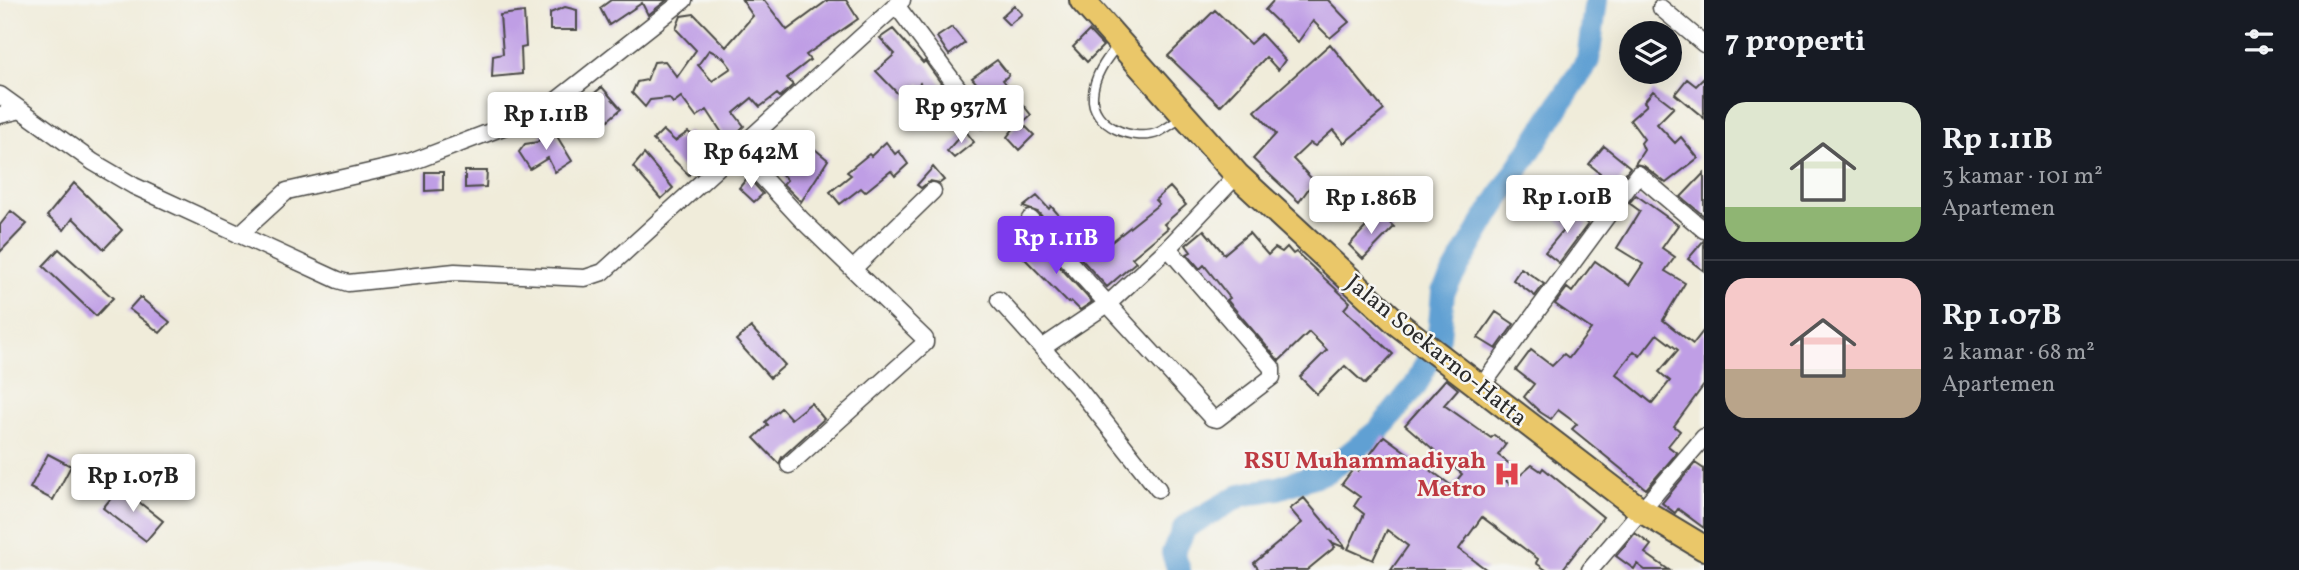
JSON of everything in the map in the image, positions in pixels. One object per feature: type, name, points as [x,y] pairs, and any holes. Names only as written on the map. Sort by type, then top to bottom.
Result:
[{"type":"main road","name":"Jalan Soekarno-Hatta","points":[[1082,0],[1237,175],[1398,324],[1641,510],[1704,548]]},
{"type":"street","points":[[239,235],[287,191],[409,163],[542,112],[684,0]]},
{"type":"street","points":[[0,95],[103,168],[239,235],[348,283],[455,272],[585,278],[603,272],[899,3],[982,120]]},
{"type":"street","points":[[1661,8],[1704,44]]},
{"type":"street","points":[[0,115],[21,110]]},
{"type":"street","points":[[737,150],[926,342],[789,465]]},
{"type":"street","points":[[1480,387],[1638,174],[1704,230]]},
{"type":"street","points":[[1041,348],[1109,303],[1168,248],[1237,175]]},
{"type":"street","points":[[853,268],[933,191]]},
{"type":"street","points":[[1030,219],[1214,419],[1272,377],[1272,368],[1168,248]]},
{"type":"street","points":[[999,300],[1158,489]]},
{"type":"street","points":[[1590,570],[1704,437]]},
{"type":"lane","points":[[1119,42],[1102,64],[1095,83],[1092,99],[1098,113],[1115,131],[1138,135],[1157,133],[1183,117]]},
{"type":"building","points":[[611,0],[667,0],[648,15],[642,3],[609,25],[600,8]]},
{"type":"building","points":[[742,0],[764,0],[787,30],[828,0],[846,0],[858,19],[806,55],[810,60],[787,78],[793,85],[780,97],[777,94],[760,107],[752,98],[734,113],[744,126],[734,136],[730,133],[724,136],[707,110],[696,117],[681,97],[673,103],[669,98],[650,100],[645,107],[632,93],[637,82],[647,80],[654,62],[665,61],[677,77],[696,50],[676,29],[681,16],[694,14],[726,47],[753,16]],"holes":[[[709,50],[723,57],[731,68],[712,81],[698,65]]]},
{"type":"building","points":[[1274,0],[1328,0],[1349,22],[1330,38],[1313,21],[1298,42],[1265,10]]},
{"type":"building","points":[[1014,5],[1022,14],[1009,25],[1001,17]]},
{"type":"building","points":[[565,7],[577,10],[577,30],[550,30],[550,13]]},
{"type":"building","points":[[1215,10],[1250,44],[1261,34],[1285,60],[1278,70],[1266,57],[1220,106],[1168,56]]},
{"type":"building","points":[[524,12],[526,47],[521,48],[522,74],[492,77],[493,56],[503,54],[500,15]]},
{"type":"building","points":[[952,27],[965,43],[949,55],[937,37]]},
{"type":"building","points":[[893,29],[923,63],[925,61],[943,86],[931,97],[920,83],[904,100],[876,71],[895,54],[880,38]]},
{"type":"building","points":[[1089,31],[1103,46],[1087,62],[1073,47]]},
{"type":"building","points":[[1330,44],[1384,110],[1344,143],[1333,130],[1315,146],[1310,143],[1293,159],[1314,181],[1299,202],[1253,159],[1276,134],[1255,111]]},
{"type":"building","points":[[997,60],[1009,75],[1003,80],[1031,115],[1022,123],[1034,135],[1019,150],[1007,137],[1014,128],[972,78]]},
{"type":"building","points":[[1704,78],[1704,118],[1675,94],[1687,79],[1696,86]]},
{"type":"building","points":[[602,87],[621,109],[606,122],[585,101]]},
{"type":"building","points":[[1653,91],[1674,107],[1657,124],[1675,143],[1681,137],[1698,158],[1666,183],[1644,166],[1635,164],[1644,150],[1641,143],[1644,139],[1630,120],[1647,105],[1644,102]]},
{"type":"building","points":[[544,130],[555,133],[572,161],[555,172],[548,158],[530,169],[519,152],[525,144],[538,142]]},
{"type":"building","points":[[663,130],[675,141],[688,132],[708,146],[689,175],[653,140]]},
{"type":"building","points":[[965,130],[974,142],[954,158],[947,151]]},
{"type":"building","points":[[781,141],[801,165],[810,145],[828,160],[801,202],[783,184],[787,180],[765,155]]},
{"type":"building","points":[[886,142],[895,154],[899,151],[908,164],[895,176],[891,171],[865,192],[861,188],[840,204],[830,192],[851,175],[847,172]]},
{"type":"building","points":[[1604,146],[1630,167],[1603,204],[1587,192],[1600,173],[1589,164]]},
{"type":"building","points":[[644,154],[673,188],[661,199],[633,167]]},
{"type":"building","points":[[933,167],[944,180],[940,183],[930,181],[921,188],[917,185]]},
{"type":"building","points":[[465,171],[487,171],[486,187],[465,188]]},
{"type":"building","points":[[425,172],[443,172],[443,190],[425,191]]},
{"type":"building","points":[[1704,173],[1704,216],[1681,197]]},
{"type":"building","points":[[748,177],[763,194],[754,202],[739,188]]},
{"type":"building","points":[[74,183],[122,230],[104,249],[73,218],[64,230],[47,216]]},
{"type":"building","points":[[1170,187],[1186,205],[1164,224],[1168,228],[1132,258],[1136,262],[1107,287],[1038,212],[1023,207],[1037,196],[1049,209],[1051,206],[1094,256],[1159,204],[1155,200]]},
{"type":"building","points":[[1636,195],[1678,225],[1662,248],[1675,257],[1665,271],[1685,283],[1663,320],[1693,344],[1704,330],[1704,385],[1674,426],[1680,431],[1668,446],[1677,453],[1646,489],[1572,429],[1577,424],[1558,410],[1551,419],[1540,412],[1524,397],[1534,384],[1516,370],[1531,350],[1552,366],[1564,354],[1569,358],[1591,329],[1555,304],[1567,288],[1572,292],[1595,261],[1629,285],[1643,264],[1617,248],[1640,211],[1629,203]],"holes":[[[1657,334],[1678,350],[1659,372],[1670,381],[1652,403],[1616,374],[1634,351],[1640,356]]]},
{"type":"building","points":[[1567,208],[1588,224],[1559,263],[1545,252],[1566,227],[1558,221]]},
{"type":"building","points":[[11,211],[27,224],[0,252],[0,225]]},
{"type":"building","points":[[1379,213],[1394,227],[1363,259],[1349,245]]},
{"type":"building","points":[[1204,230],[1224,254],[1249,233],[1268,255],[1275,248],[1282,252],[1287,247],[1293,254],[1296,252],[1350,302],[1344,309],[1393,354],[1365,384],[1345,366],[1317,394],[1300,377],[1327,350],[1309,332],[1279,361],[1227,300],[1230,298],[1204,265],[1200,269],[1187,254],[1191,252],[1186,245]]},
{"type":"building","points":[[1704,240],[1704,271],[1688,259]]},
{"type":"building","points":[[1037,242],[1092,302],[1080,310],[1071,301],[1068,303],[1022,256]]},
{"type":"building","points":[[59,249],[113,298],[96,316],[43,266]]},
{"type":"building","points":[[1521,268],[1544,284],[1535,296],[1513,280]]},
{"type":"building","points":[[140,297],[170,322],[160,333],[129,309]]},
{"type":"building","points":[[1496,312],[1514,324],[1496,349],[1478,338]]},
{"type":"building","points":[[751,327],[785,365],[770,378],[736,340]]},
{"type":"building","points":[[1446,379],[1458,389],[1444,405],[1491,438],[1494,435],[1506,444],[1498,455],[1515,468],[1506,481],[1510,484],[1532,465],[1541,471],[1543,468],[1603,517],[1562,570],[1546,570],[1536,563],[1538,559],[1482,517],[1459,549],[1487,570],[1391,570],[1408,546],[1387,530],[1373,560],[1348,549],[1364,514],[1354,506],[1360,497],[1342,484],[1354,468],[1358,471],[1384,436],[1452,486],[1462,474],[1405,425]]},
{"type":"building","points":[[811,403],[824,419],[782,457],[779,464],[754,438],[768,425],[765,422],[781,408],[791,419]]},
{"type":"building","points":[[48,454],[71,466],[53,500],[30,488]]},
{"type":"building","points":[[1695,463],[1704,469],[1704,528],[1678,509],[1675,513],[1662,503]]},
{"type":"building","points":[[120,487],[163,521],[146,541],[103,508]]},
{"type":"building","points":[[1304,498],[1346,548],[1331,542],[1335,547],[1307,570],[1259,570],[1254,563],[1302,523],[1290,509]]},
{"type":"building","points":[[1635,533],[1651,545],[1645,553],[1669,570],[1645,570],[1637,564],[1634,569],[1616,556]]},
{"type":"waterway","points":[[1179,570],[1173,553],[1185,527],[1241,495],[1278,488],[1328,471],[1379,430],[1416,385],[1439,337],[1443,292],[1488,215],[1588,60],[1596,0]]},
{"type":"place","name":"RSU Muhammadiyah Metro","points":[[1507,474]]}]
